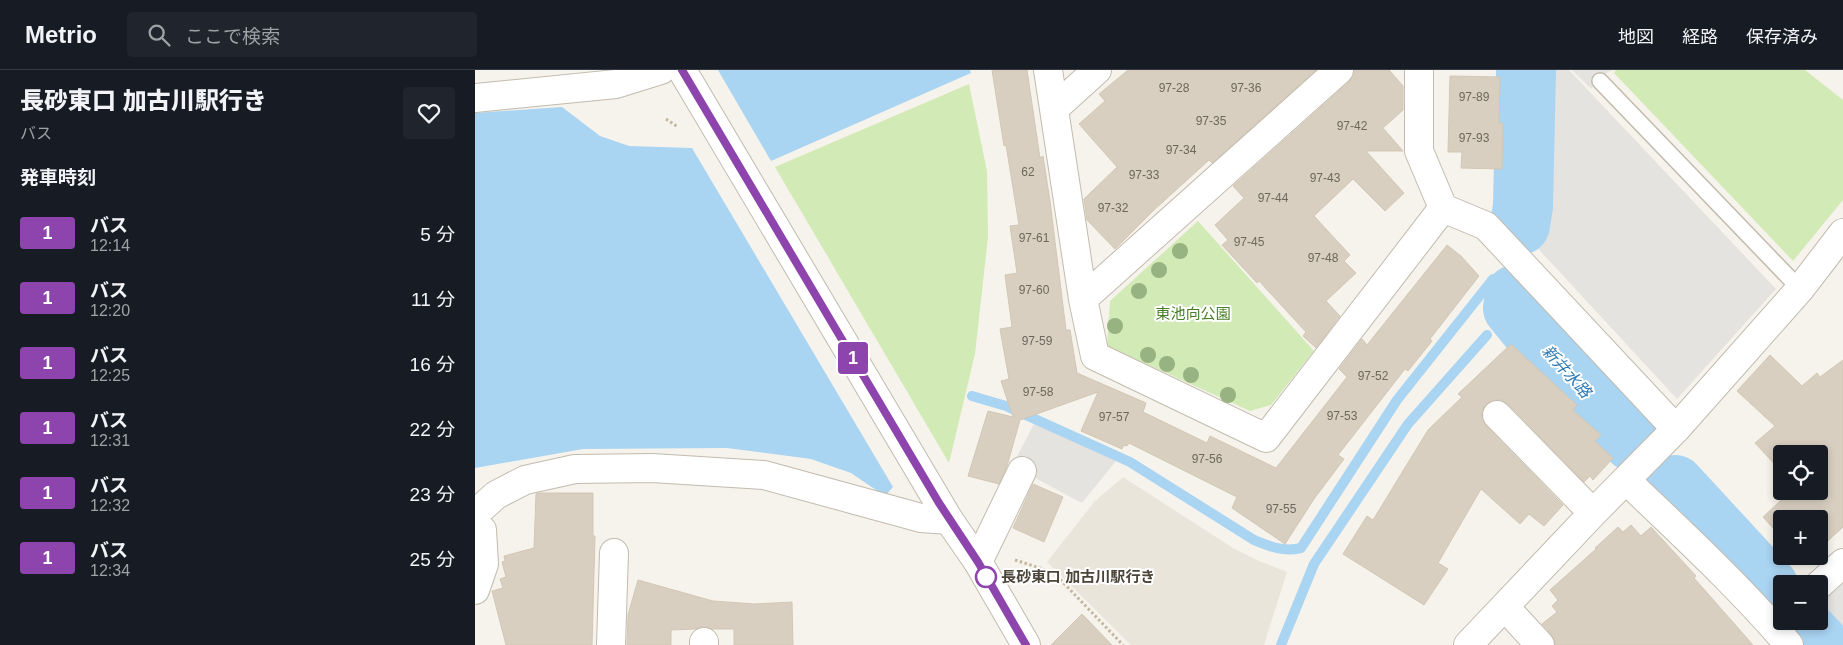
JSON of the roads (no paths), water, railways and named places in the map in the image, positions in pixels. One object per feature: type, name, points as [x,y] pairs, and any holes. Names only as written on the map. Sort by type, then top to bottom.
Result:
[{"type":"street","points":[[475,98],[616,84],[661,70]]},
{"type":"street","points":[[682,70],[949,520],[978,562],[1026,645]]},
{"type":"street","points":[[1047,70],[1083,299],[1095,356],[1266,438],[1443,208]]},
{"type":"street","points":[[1054,109],[1097,70]]},
{"type":"street","points":[[1083,299],[1339,70]]},
{"type":"street","points":[[1419,70],[1419,150],[1443,208],[1486,226],[1676,429]]},
{"type":"street","points":[[1469,645],[1593,512],[1676,429],[1800,289],[1843,233]]},
{"type":"street","points":[[1497,415],[1593,512]]},
{"type":"street","points":[[475,590],[483,564],[478,522],[496,495],[525,480],[575,469],[652,468],[764,475],[921,518],[949,520]]},
{"type":"street","points":[[978,562],[1022,471]]},
{"type":"street","points":[[1626,480],[1773,622]]},
{"type":"street","points":[[611,645],[614,553]]},
{"type":"street","points":[[1828,577],[1843,563]]},
{"type":"street","points":[[1505,607],[1540,645]]},
{"type":"lane","points":[[1600,81],[1800,289]]},
{"type":"water","points":[[718,70],[970,70],[971,73],[771,161]]},
{"type":"water","points":[[562,107],[600,136],[629,146],[692,148],[893,487],[885,496],[851,473],[811,459],[727,448],[583,449],[475,468],[475,113]]},
{"type":"waterway","name":"新井水路","points":[[1520,225],[1523,206],[1526,70]]},
{"type":"waterway","points":[[972,396],[1006,406],[1130,462],[1254,540],[1277,548],[1301,548],[1397,400],[1493,279],[1507,284],[1515,295]]},
{"type":"waterway","name":"新井水路","points":[[1515,295],[1513,308],[1552,356],[1633,442]]},
{"type":"waterway","points":[[1281,645],[1314,564],[1408,424],[1487,335]]},
{"type":"waterway","name":"新井水路","points":[[1675,485],[1769,587]]},
{"type":"waterway","name":"新井水路","points":[[1809,633],[1820,645]]},
{"type":"place","name":"長砂東口 加古川駅行き","points":[[986,577]]},
{"type":"park label","name":"東池向公園","points":[[1193,314]]}]
